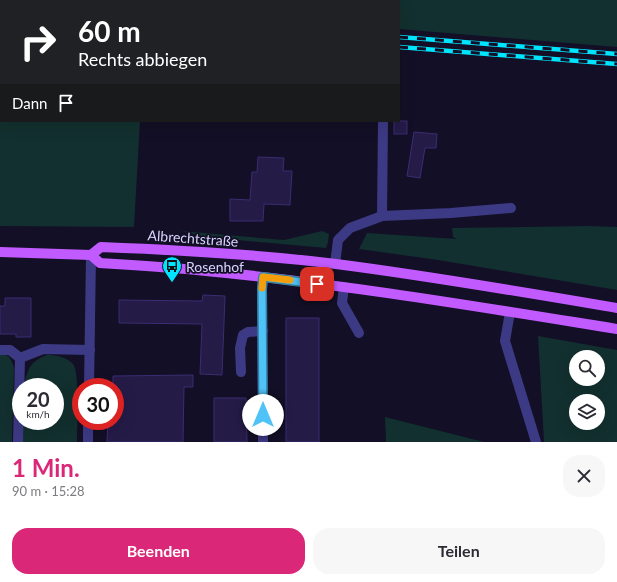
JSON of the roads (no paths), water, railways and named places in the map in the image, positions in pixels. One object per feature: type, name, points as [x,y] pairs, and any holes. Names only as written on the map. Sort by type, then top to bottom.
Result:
[{"type":"main road","name":"Albrechtstraße","points":[[90,255],[100,247],[223,253],[296,260],[335,264],[459,282],[617,308]]},
{"type":"main road","name":"Albrechtstraße","points":[[0,252],[90,255],[100,263],[204,270],[344,287],[617,329]]},
{"type":"street","points":[[382,216],[384,122]]},
{"type":"street","points":[[335,264],[338,240],[350,228],[382,216],[451,213],[511,208]]},
{"type":"street","points":[[89,378],[90,255]]},
{"type":"street","points":[[263,277],[263,442]]},
{"type":"street","points":[[344,287],[342,303],[359,333]]},
{"type":"street","points":[[510,312],[505,341],[536,442]]},
{"type":"street","points":[[241,372],[240,348],[243,335],[248,332],[262,331]]},
{"type":"street","points":[[20,358],[43,349],[90,350]]},
{"type":"street","points":[[0,350],[10,350],[20,358]]},
{"type":"street","points":[[18,442],[20,358]]},
{"type":"street","points":[[88,430],[88,442]]},
{"type":"railway","points":[[400,37],[617,54]]},
{"type":"railway","points":[[400,47],[617,64]]},
{"type":"place","name":"Rosenhof","points":[[172,283]]}]
